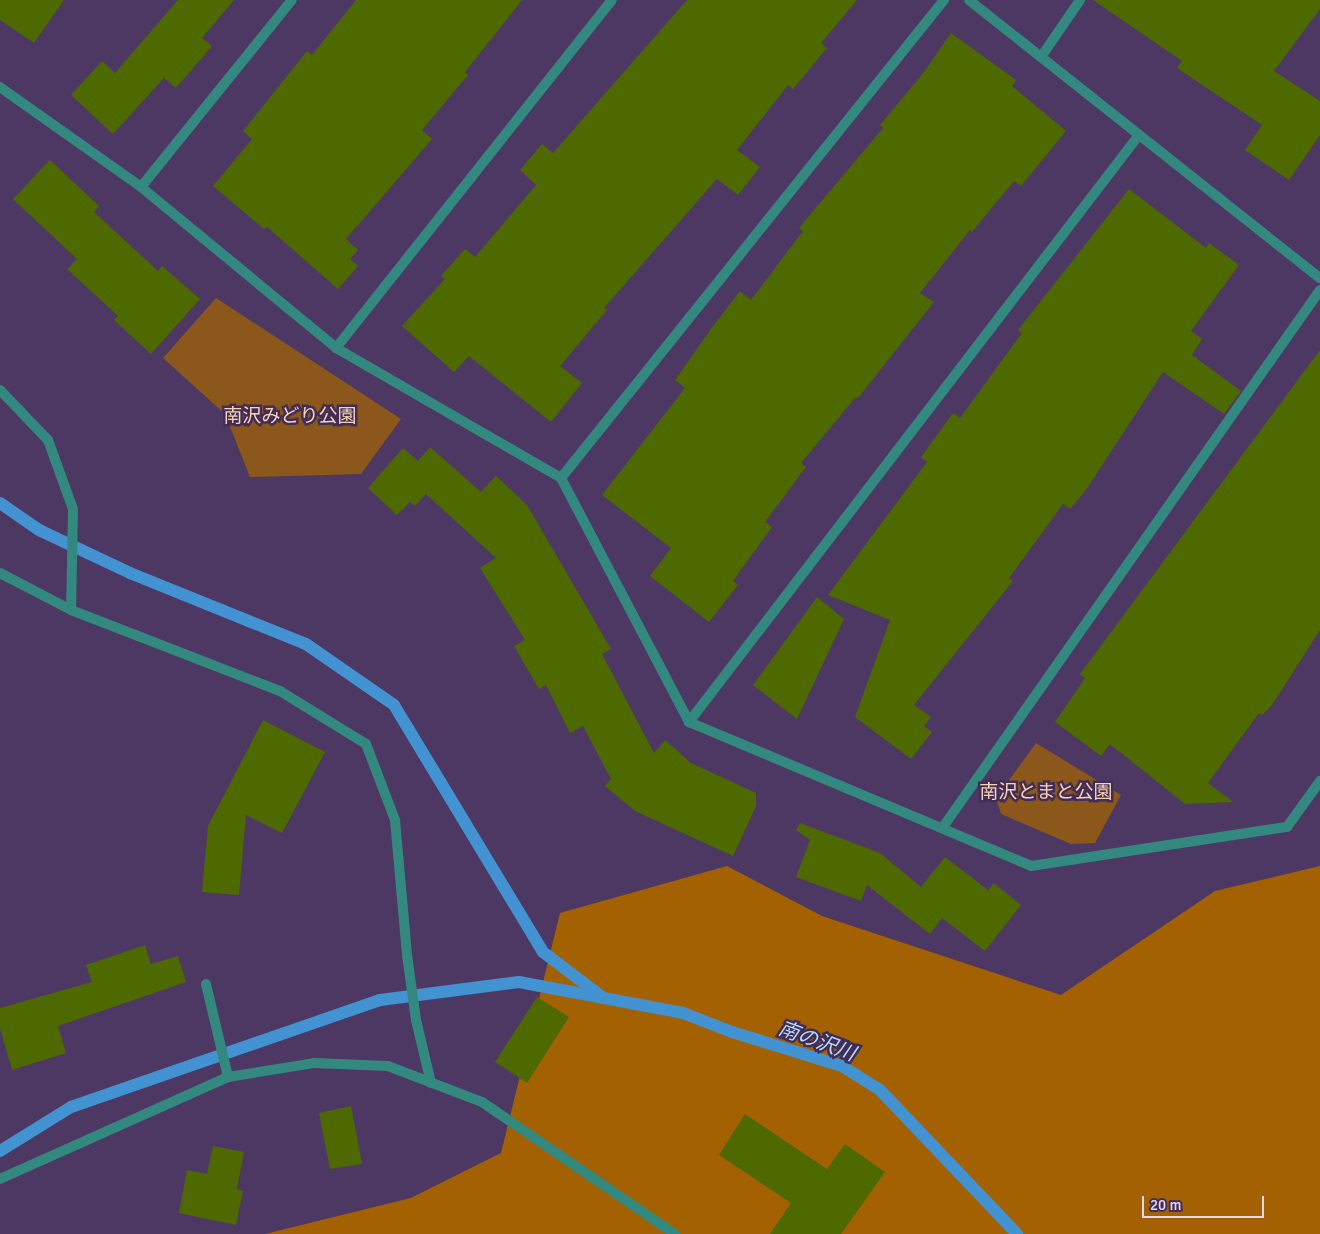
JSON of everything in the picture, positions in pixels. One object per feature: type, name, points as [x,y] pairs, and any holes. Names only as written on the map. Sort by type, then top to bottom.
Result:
[{"type":"street","points":[[141,187],[292,0]]},
{"type":"street","points":[[336,348],[612,0]]},
{"type":"street","points":[[561,478],[944,0]]},
{"type":"street","points":[[970,0],[1320,278]]},
{"type":"street","points":[[1041,57],[1080,0]]},
{"type":"street","points":[[0,87],[141,187],[336,348],[561,478],[689,722],[943,827],[1031,866],[1287,827],[1320,781]]},
{"type":"street","points":[[689,722],[1138,135]]},
{"type":"street","points":[[943,827],[1320,290]]},
{"type":"street","points":[[0,390],[48,440],[73,509],[70,577],[71,610]]},
{"type":"street","points":[[0,573],[71,610],[280,691],[366,744],[395,820],[406,955],[416,1020],[430,1083]]},
{"type":"street","points":[[206,984],[215,1033],[228,1077]]},
{"type":"street","points":[[0,1179],[228,1077],[314,1063],[388,1066],[482,1102],[675,1234]]},
{"type":"green space","name":"南沢みどり公園","points":[[216,298],[401,419],[361,474],[250,477],[225,414],[163,358]]},
{"type":"green space","name":"南沢とまと公園","points":[[1036,743],[1121,795],[1095,843],[1071,844],[1001,814],[996,798]]},
{"type":"shaded area","points":[[727,866],[822,916],[1061,995],[1215,891],[1320,866],[1320,1234],[265,1234],[411,1198],[501,1153],[560,913]]},
{"type":"building","points":[[0,0],[64,0],[34,43],[0,20]]},
{"type":"building","points":[[178,0],[234,0],[202,38],[212,46],[176,88],[164,78],[113,134],[71,95],[102,61],[115,73]]},
{"type":"building","points":[[356,0],[522,0],[465,72],[468,75],[422,130],[432,139],[346,239],[358,250],[350,259],[358,266],[338,289],[267,227],[264,229],[213,186],[252,139],[243,131],[307,51],[312,55]]},
{"type":"building","points":[[687,0],[857,0],[821,43],[827,48],[793,89],[788,85],[737,150],[760,167],[738,195],[717,179],[604,308],[607,310],[560,366],[582,383],[551,422],[469,356],[454,372],[402,326],[445,279],[441,276],[465,249],[475,257],[536,185],[520,170],[542,144],[553,153]]},
{"type":"building","points":[[1093,0],[1320,0],[1320,9],[1274,71],[1320,101],[1320,135],[1289,180],[1245,150],[1262,125],[1177,68],[1182,61]]},
{"type":"building","points":[[951,33],[1016,80],[1012,86],[1066,131],[1021,186],[1014,181],[972,232],[970,230],[920,293],[934,302],[858,398],[856,397],[801,463],[806,467],[765,522],[772,527],[733,581],[738,585],[709,622],[650,576],[671,548],[602,495],[685,388],[675,380],[711,329],[740,291],[751,300],[803,231],[799,228],[883,128],[880,125],[924,72]]},
{"type":"building","points":[[50,160],[99,206],[94,212],[158,271],[162,266],[200,299],[151,354],[114,320],[118,316],[67,269],[77,259],[13,199]]},
{"type":"building","points":[[1129,189],[1206,248],[1209,243],[1239,265],[1191,331],[1202,339],[1192,355],[1241,391],[1224,414],[1163,372],[1086,490],[1070,509],[1063,504],[1009,578],[1013,581],[914,705],[931,717],[924,726],[932,732],[911,759],[855,717],[890,620],[828,595],[927,462],[921,457],[953,413],[960,418],[1022,333],[1018,330]]},
{"type":"building","points":[[1320,350],[1320,630],[1272,705],[1262,715],[1259,713],[1208,783],[1233,802],[1185,804],[1110,744],[1101,756],[1055,722],[1085,678],[1080,674]]},
{"type":"building","points":[[430,447],[481,492],[496,476],[527,505],[611,649],[602,654],[654,753],[665,740],[691,763],[756,793],[756,806],[733,856],[635,811],[605,786],[611,779],[583,726],[570,733],[546,685],[539,689],[514,646],[525,640],[480,568],[496,558],[426,494],[415,506],[410,502],[397,515],[368,488],[403,448],[418,461]]},
{"type":"building","points":[[817,597],[844,619],[797,719],[753,685]]},
{"type":"building","points":[[263,720],[325,752],[282,833],[246,815],[239,895],[202,892],[208,826]]},
{"type":"building","points":[[800,823],[880,853],[921,887],[945,857],[988,890],[994,883],[1021,905],[985,951],[942,918],[930,934],[867,885],[861,901],[796,877],[810,840],[796,830]]},
{"type":"building","points":[[145,945],[151,964],[178,956],[186,982],[58,1026],[66,1053],[12,1070],[0,1028],[0,1008],[92,982],[86,965]]},
{"type":"building","points":[[537,997],[569,1017],[527,1083],[495,1062]]},
{"type":"building","points":[[351,1106],[362,1164],[330,1169],[319,1113]]},
{"type":"building","points":[[745,1114],[827,1169],[845,1144],[885,1172],[841,1234],[770,1234],[791,1203],[719,1155]]},
{"type":"building","points":[[213,1146],[244,1152],[237,1189],[243,1191],[236,1225],[179,1213],[187,1170],[207,1174]]},
{"type":"waterway","points":[[0,503],[39,530],[130,573],[306,644],[394,705],[543,952],[602,997]]},
{"type":"waterway","name":"南の沢川","points":[[0,1151],[71,1107],[380,1000],[519,982],[683,1013],[732,1032],[842,1066],[880,1090],[1017,1234]]}]
